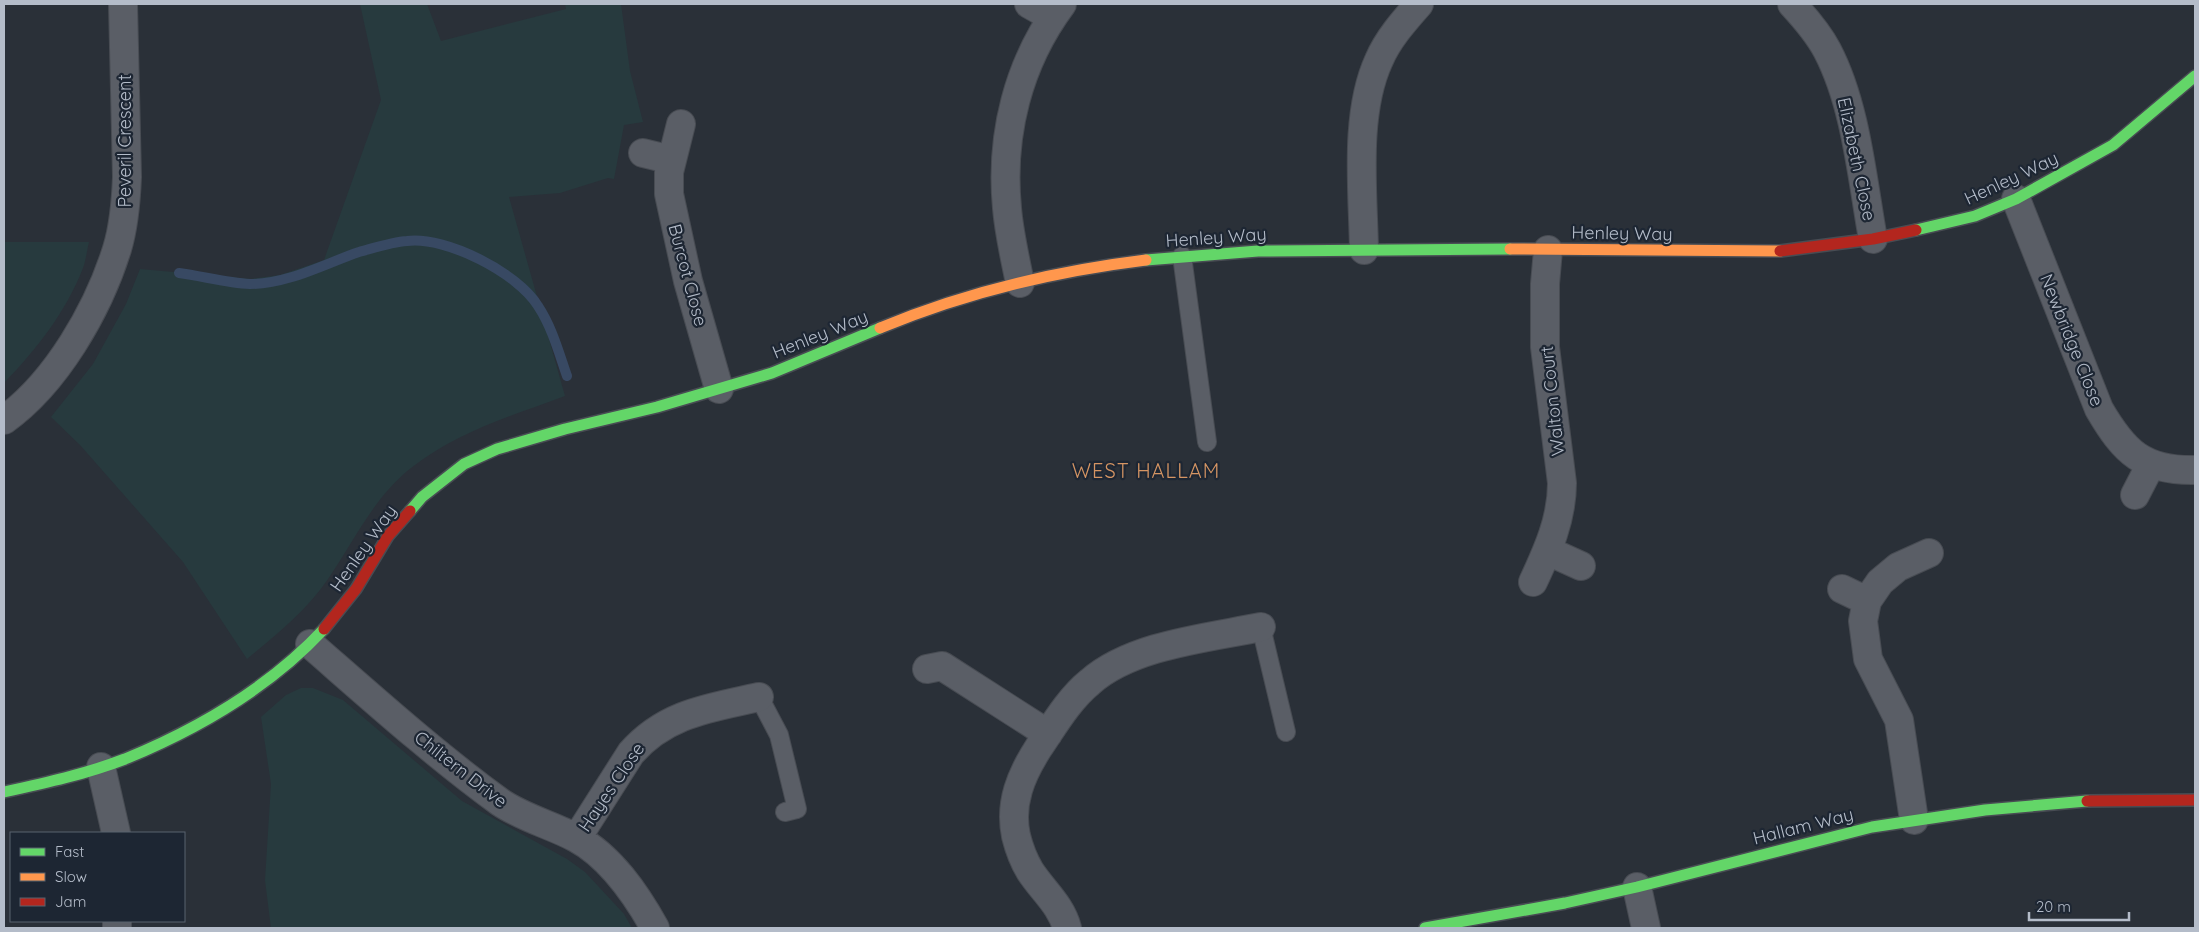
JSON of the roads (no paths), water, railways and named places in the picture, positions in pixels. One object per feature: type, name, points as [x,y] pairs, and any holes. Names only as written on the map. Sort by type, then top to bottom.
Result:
[{"type":"street","name":"Peveril Crescent","points":[[4,420],[45,382],[67,350],[90,312],[117,249],[126,204],[127,177],[122,4]]},
{"type":"street","points":[[1364,250],[1364,138],[1371,80],[1379,59],[1390,40],[1419,4]]},
{"type":"street","name":"Elizabeth Close","points":[[1792,4],[1811,26],[1827,50],[1840,81],[1850,115],[1873,239]]},
{"type":"street","points":[[1020,283],[1007,209],[1005,154],[1008,128],[1016,94],[1048,8]]},
{"type":"street","name":"Henley Way","points":[[4,792],[102,767],[158,744],[212,717],[274,676],[310,644],[352,595],[388,536],[404,518],[441,481],[464,464],[497,449],[719,389],[804,361],[900,320],[939,306],[1020,283],[1116,264],[1182,256],[1258,251],[1789,251],[1873,239],[1975,216],[2016,199],[2113,145],[2195,76]]},
{"type":"street","name":"Burcot Close","points":[[681,124],[672,160],[669,194],[674,222],[719,389]]},
{"type":"street","points":[[643,153],[672,160]]},
{"type":"street","name":"Newbridge Close","points":[[2016,199],[2099,409],[2123,446],[2151,464],[2164,468],[2195,470]]},
{"type":"street","name":"Walton Court","points":[[1533,582],[1548,551],[1562,500],[1545,347],[1545,294],[1548,250]]},
{"type":"street","points":[[2136,495],[2151,464]]},
{"type":"street","points":[[1548,551],[1581,566]]},
{"type":"street","points":[[1914,820],[1899,720],[1868,659],[1864,621],[1868,601],[1874,590],[1888,574],[1913,559],[1929,553]]},
{"type":"street","points":[[1842,589],[1868,601]]},
{"type":"street","points":[[1066,928],[1061,911],[1029,870],[1021,853],[1014,819],[1014,801],[1020,784],[1048,734],[1070,702],[1089,682],[1108,668],[1150,651],[1261,627]]},
{"type":"street","name":"Chiltern Drive","points":[[310,644],[398,720],[503,803],[576,838],[602,858],[621,877],[655,928]]},
{"type":"street","points":[[927,669],[942,666],[1048,734]]},
{"type":"street","name":"Hayes Close","points":[[576,838],[631,752],[651,733],[691,712],[758,697]]},
{"type":"street","points":[[102,767],[116,832]]},
{"type":"street","name":"Hallam Way","points":[[1426,928],[1637,888],[1831,836],[1914,820],[2096,800],[2195,800]]},
{"type":"street","points":[[1637,888],[1646,928]]},
{"type":"lane","points":[[1182,256],[1207,442]]},
{"type":"lane","points":[[1261,627],[1286,732]]},
{"type":"lane","points":[[758,697],[779,735],[797,809],[785,812]]},
{"type":"waterway","points":[[179,273],[223,281],[250,284],[264,283],[292,277],[359,252],[389,244],[407,241],[441,244],[480,259],[515,281],[528,294],[538,306],[547,323],[567,376]]},
{"type":"district","name":"WEST HALLAM","points":[[1146,470]]}]
